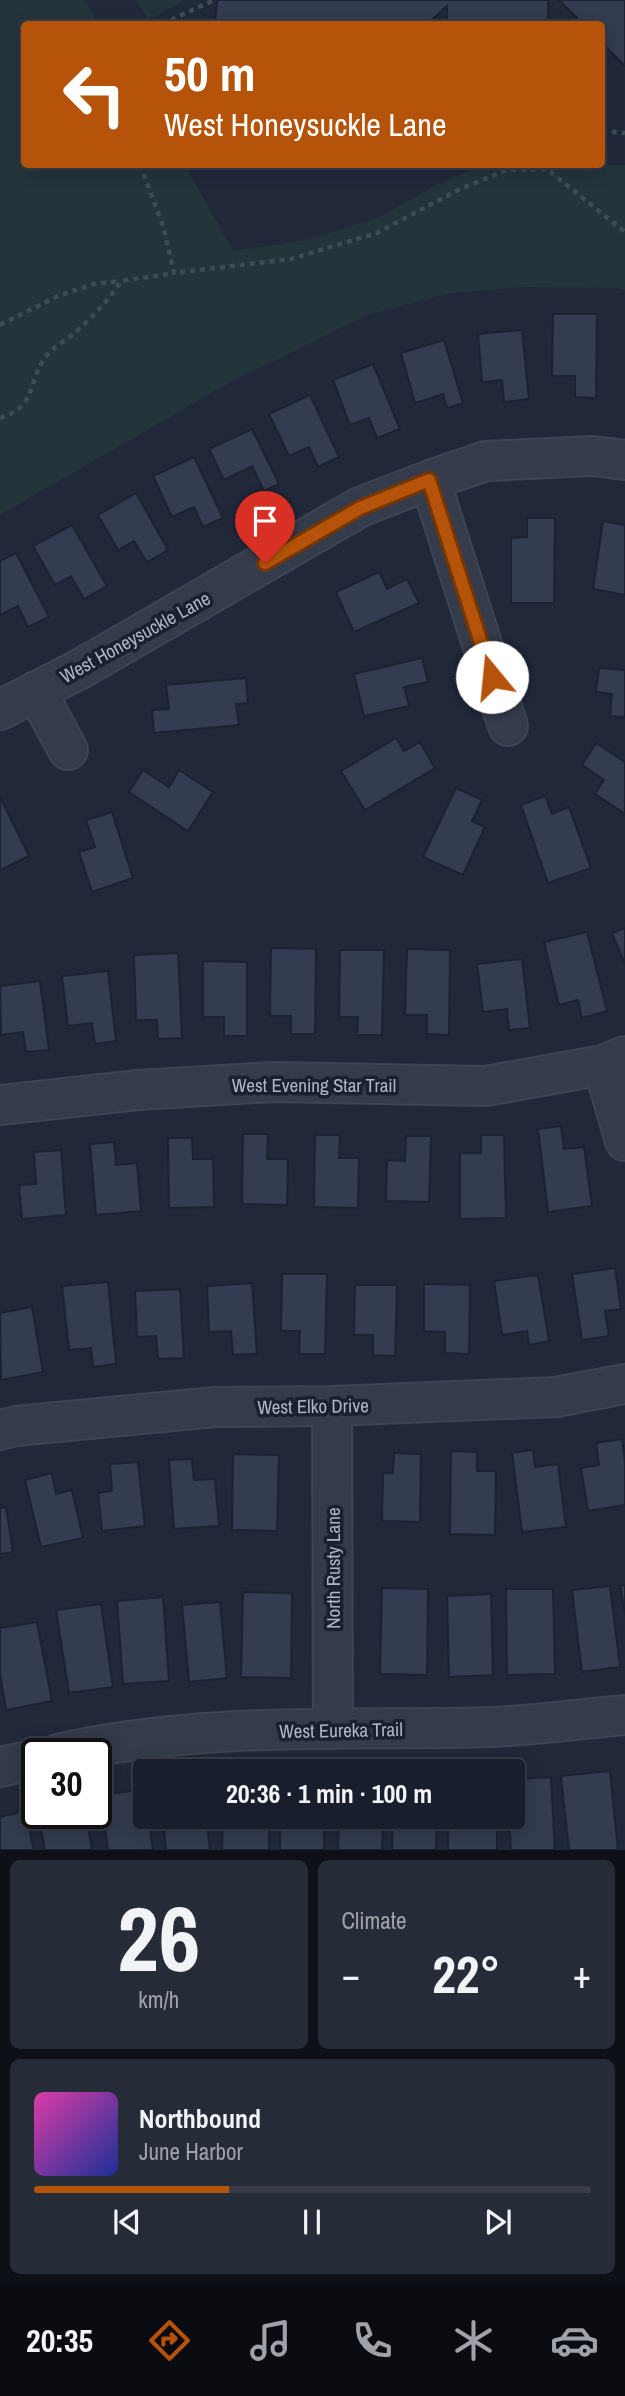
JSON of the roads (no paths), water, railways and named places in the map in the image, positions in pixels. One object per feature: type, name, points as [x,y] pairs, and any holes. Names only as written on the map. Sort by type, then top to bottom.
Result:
[{"type":"street","name":"West Honeysuckle Lane","points":[[0,710],[82,668],[360,508],[429,480],[486,461],[593,456],[625,460]]},
{"type":"street","points":[[429,480],[508,726]]},
{"type":"street","points":[[36,691],[68,750]]},
{"type":"street","points":[[614,1061],[625,1141]]},
{"type":"street","name":"West Evening Star Trail","points":[[0,1105],[138,1090],[273,1082],[486,1086],[614,1061]]},
{"type":"street","name":"West Elko Drive","points":[[0,1430],[16,1426],[215,1407],[332,1406],[556,1397],[625,1384]]},
{"type":"street","name":"North Rusty Lane","points":[[332,1406],[333,1729]]},
{"type":"street","name":"West Eureka Trail","points":[[112,1743],[205,1733],[496,1727],[625,1715]]},
{"type":"street","points":[[0,1767],[21,1762]]}]
